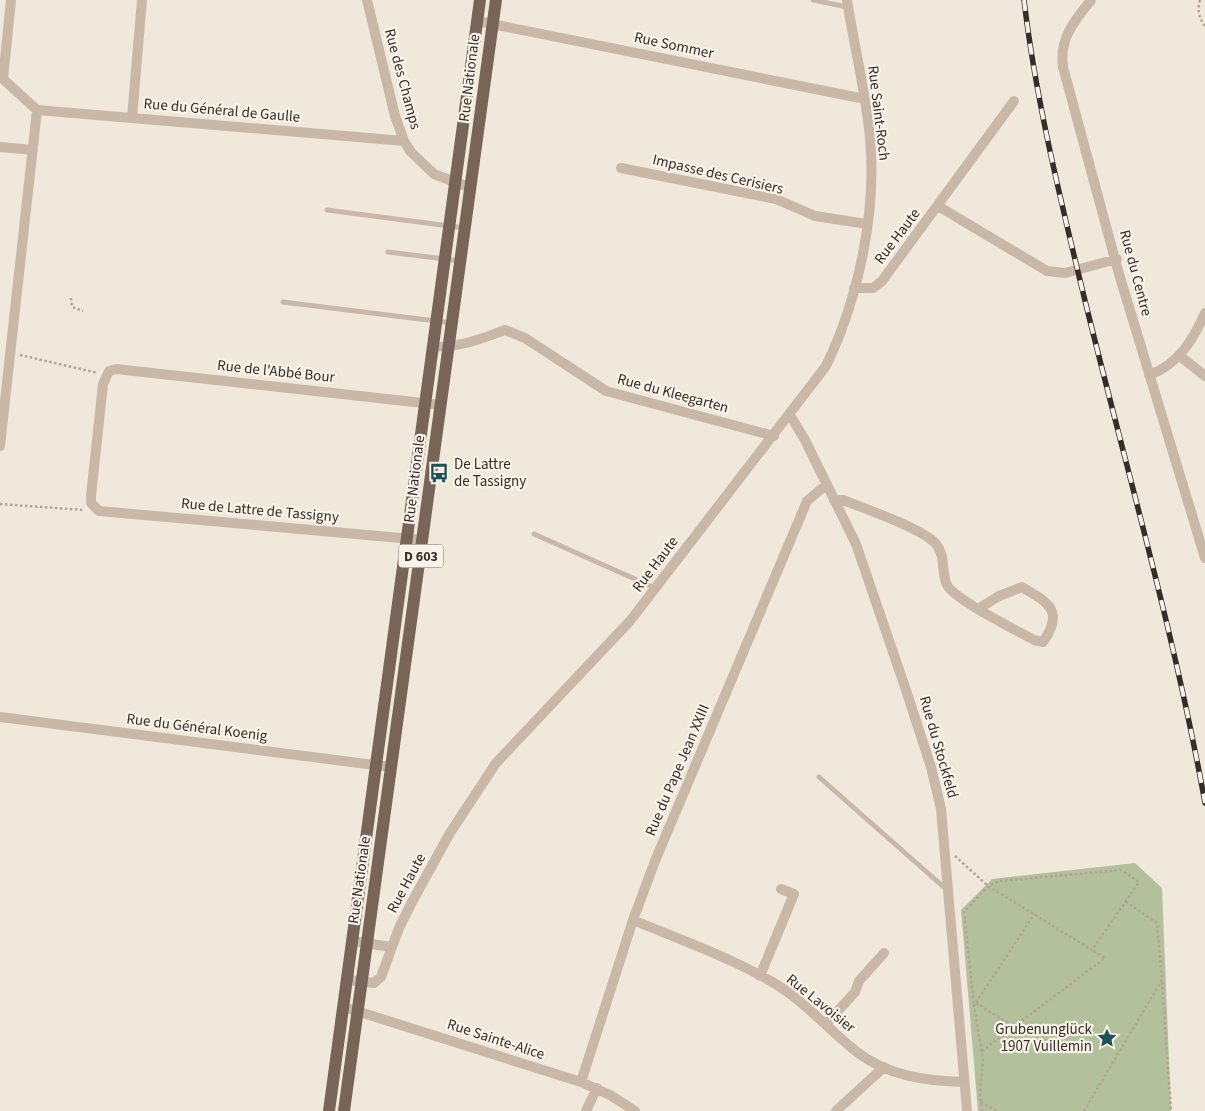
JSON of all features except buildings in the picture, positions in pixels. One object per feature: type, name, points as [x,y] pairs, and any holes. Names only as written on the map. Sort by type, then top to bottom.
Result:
[{"type":"main road","name":"Rue Nationale","points":[[344,1111],[363,982],[390,768],[407,538],[480,0]]},
{"type":"main road","name":"Rue Nationale","points":[[330,1111],[376,765],[423,540],[496,0]]},
{"type":"street","points":[[0,446],[37,110],[3,79],[11,0]]},
{"type":"street","points":[[132,118],[142,0]]},
{"type":"street","name":"Rue des Champs","points":[[367,0],[395,116],[404,141],[411,152],[434,174],[456,184],[471,188]]},
{"type":"street","name":"Rue du Centre","points":[[1091,0],[1065,36],[1062,59],[1149,375],[1205,558]]},
{"type":"street","name":"Rue Saint-Roch","points":[[847,4],[865,99],[872,173],[867,224],[854,288]]},
{"type":"street","name":"Rue Sommer","points":[[477,21],[865,99]]},
{"type":"street","name":"Rue Haute","points":[[363,982],[374,982],[381,977],[391,948],[413,900],[445,842],[496,763],[630,621],[826,366],[846,321],[854,288],[873,288],[882,281],[1014,101]]},
{"type":"street","name":"Rue du Général de Gaulle","points":[[37,110],[404,141]]},
{"type":"street","points":[[0,147],[33,150]]},
{"type":"street","name":"Impasse des Cerisiers","points":[[621,168],[776,199],[815,216],[867,224]]},
{"type":"street","name":"Rue Haute","points":[[938,206],[1039,268],[1055,274],[1117,259]]},
{"type":"street","points":[[1149,375],[1165,368],[1180,356],[1190,343],[1205,313]]},
{"type":"street","name":"Rue du Kleegarten","points":[[434,347],[449,347],[472,343],[505,330],[525,338],[606,391],[774,436]]},
{"type":"street","points":[[1180,356],[1205,376]]},
{"type":"street","name":"Rue de l'Abbé Bour","points":[[108,373],[116,369],[441,405]]},
{"type":"street","points":[[95,509],[91,496],[103,384],[108,373]]},
{"type":"street","name":"Rue du Stockfeld","points":[[790,415],[805,440],[856,544],[931,767],[941,809],[946,890],[967,1111]]},
{"type":"street","name":"Rue du Pape Jean XXIII","points":[[581,1082],[633,920],[677,807],[807,501],[827,484]]},
{"type":"street","points":[[834,500],[843,500],[930,539],[940,552],[948,586],[978,609],[1034,640],[1043,642],[1050,632],[1054,618],[1052,609],[1045,600],[1022,587],[999,596],[978,609]]},
{"type":"street","name":"Rue de Lattre de Tassigny","points":[[95,509],[423,540]]},
{"type":"street","name":"Rue du Général Koenig","points":[[0,717],[390,768]]},
{"type":"street","points":[[760,976],[794,894],[781,889]]},
{"type":"street","name":"Rue Lavoisier","points":[[633,920],[732,961],[786,991],[856,1051],[884,1067],[917,1079],[964,1082]]},
{"type":"street","points":[[352,941],[391,948]]},
{"type":"street","points":[[826,1024],[855,992],[858,981],[884,953]]},
{"type":"street","points":[[347,980],[363,982]]},
{"type":"street","name":"Rue Sainte-Alice","points":[[344,1008],[581,1082],[597,1088],[635,1111]]},
{"type":"street","points":[[836,1111],[884,1067]]},
{"type":"street","points":[[586,1111],[597,1088]]},
{"type":"lane","points":[[813,0],[847,4]]},
{"type":"lane","points":[[327,210],[466,228]]},
{"type":"lane","points":[[388,252],[461,261]]},
{"type":"lane","points":[[283,302],[452,323]]},
{"type":"lane","points":[[534,534],[655,588]]},
{"type":"lane","points":[[819,777],[946,890]]},
{"type":"path","points":[[1200,0],[1198,6],[1199,17],[1205,26]]},
{"type":"path","points":[[71,298],[72,307],[83,311]]},
{"type":"path","points":[[10,353],[108,373]]},
{"type":"path","points":[[0,504],[83,510],[95,509]]},
{"type":"path","points":[[943,845],[988,886],[1105,958],[981,1052]]},
{"type":"path","points":[[982,1111],[981,1052],[964,912],[988,886],[1000,881],[1121,870],[1138,882],[1092,950]]},
{"type":"path","points":[[1125,901],[1157,923],[1171,1111]]},
{"type":"path","points":[[975,1005],[1034,914]]},
{"type":"path","points":[[1084,1111],[1162,980]]},
{"type":"path","points":[[975,1005],[1014,1027]]},
{"type":"path","points":[[981,1102],[997,1111]]},
{"type":"green space","points":[[1135,863],[1162,888],[1171,1111],[978,1111],[961,910],[992,879]]},
{"type":"railway","points":[[1024,0],[1040,104],[1055,173],[1095,342],[1178,670],[1205,803]]},
{"type":"place","name":"De Lattre de Tassigny","points":[[439,473]]},
{"type":"place","name":"Grubenunglück 1907 Vuillemin","points":[[1107,1038]]}]
